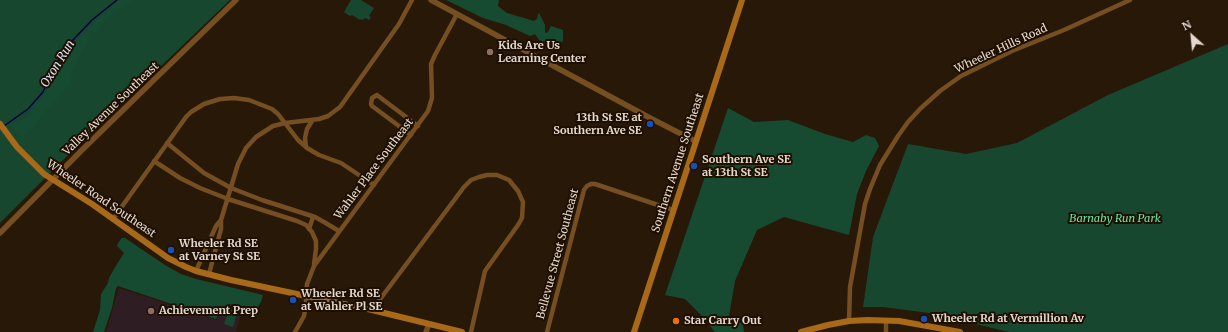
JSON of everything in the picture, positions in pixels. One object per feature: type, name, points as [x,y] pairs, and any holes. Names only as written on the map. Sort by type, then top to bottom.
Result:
[{"type":"main road","name":"Southern Avenue Southeast","points":[[634,332],[742,0]]},
{"type":"main road","name":"Wheeler Road Southeast","points":[[0,124],[17,147],[34,166],[44,174],[92,204],[168,258],[196,271],[231,280],[372,310],[462,332]]},
{"type":"main road","points":[[801,332],[849,321],[886,320],[917,323],[960,332]]},
{"type":"street","name":"Valley Avenue Southeast","points":[[0,233],[236,0]]},
{"type":"street","points":[[209,274],[231,188],[240,160],[249,144],[263,131],[273,126],[286,123],[312,121],[328,116],[344,102],[401,21],[412,0]]},
{"type":"street","points":[[431,0],[695,141]]},
{"type":"street","name":"Wheeler Hills Road","points":[[849,321],[850,287],[865,204],[880,165],[888,150],[912,118],[940,91],[960,76],[1130,0]]},
{"type":"street","name":"Wahler Place Southeast","points":[[295,332],[304,316],[306,305],[306,284],[314,266],[428,111],[431,103],[431,64],[457,14]]},
{"type":"street","points":[[411,135],[372,106],[370,104],[372,98],[377,95],[418,126]]},
{"type":"street","points":[[113,219],[166,143],[191,112],[204,104],[220,99],[234,98],[249,100],[272,109],[286,123],[298,140],[307,148],[319,155],[341,163],[374,185]]},
{"type":"street","points":[[307,148],[305,138],[307,129],[312,121]]},
{"type":"street","points":[[166,143],[204,172],[231,188],[313,217],[339,232]]},
{"type":"street","points":[[154,162],[186,182],[200,188],[306,225],[310,229],[316,241],[314,266]]},
{"type":"street","points":[[372,310],[464,186],[471,180],[479,177],[487,175],[497,176],[510,181],[519,192],[523,202],[522,218],[485,271],[471,332]]},
{"type":"street","name":"Bellevue Street Southeast","points":[[547,332],[584,189],[587,186],[595,184],[673,210]]},
{"type":"street","points":[[262,210],[263,200]]},
{"type":"street","points":[[310,229],[313,217]]},
{"type":"street","points":[[196,271],[216,226],[222,220]]},
{"type":"street","points":[[886,320],[886,332]]},
{"type":"street","points":[[426,332],[428,324]]},
{"type":"shaded area","name":"Achievement Prep","points":[[119,288],[217,320],[219,314],[225,316],[229,304],[243,308],[236,332],[106,332]]},
{"type":"green space","points":[[0,0],[230,0],[67,156],[0,223]]},
{"type":"green space","points":[[120,0],[133,0],[113,13],[101,24],[100,30],[93,33],[90,30],[94,23]]},
{"type":"green space","points":[[351,0],[361,0],[374,8],[369,16],[371,17],[369,20],[365,18],[360,20],[344,12]]},
{"type":"green space","points":[[446,0],[499,0],[498,6],[507,13],[534,21],[537,19],[539,13],[545,25],[545,33],[548,32],[551,26],[563,30],[563,40],[562,42],[553,43],[539,40],[535,34],[530,36],[506,25],[483,18]]},
{"type":"green space","points":[[86,32],[90,38],[72,72],[70,84],[47,109],[29,133],[22,136],[19,135],[13,125],[27,116],[40,101],[47,92],[60,65],[71,47],[79,37]]},
{"type":"green space","name":"Barnaby Run Park","points":[[1228,44],[1228,332],[1009,332],[929,313],[883,307],[863,307],[873,237],[908,144],[966,154],[1017,143],[1108,95]]},
{"type":"green space","points":[[728,108],[754,122],[788,120],[825,134],[853,142],[866,135],[875,138],[879,146],[866,171],[857,194],[849,235],[784,217],[757,230],[735,281],[729,316],[743,324],[744,332],[715,332],[703,317],[685,299],[665,295]]},
{"type":"green space","points":[[122,238],[125,238],[181,274],[263,295],[261,302],[257,308],[251,309],[228,304],[225,315],[219,313],[216,319],[118,286],[116,288],[112,308],[104,332],[93,332],[100,310],[101,294],[124,253],[117,246]]},
{"type":"green space","points":[[230,307],[238,310],[233,327],[224,324]]},
{"type":"waterway","name":"Oxon Run","points":[[4,126],[28,109],[43,92],[53,69],[73,40],[92,20],[117,0]]},
{"type":"place","name":"Kids Are Us Learning Center","points":[[490,52]]},
{"type":"place","name":"13th St SE at Southern Ave SE","points":[[650,124]]},
{"type":"place","name":"Southern Ave SE at 13th St SE","points":[[694,166]]},
{"type":"place","name":"Wheeler Rd SE at Varney St SE","points":[[171,250]]},
{"type":"place","name":"Wheeler Rd SE at Wahler Pl SE","points":[[293,300]]},
{"type":"place","name":"Achievement Prep","points":[[151,311]]},
{"type":"place","name":"Wheeler Rd at Vermillion Av","points":[[924,319]]},
{"type":"place","name":"Star Carry Out","points":[[676,321]]}]
